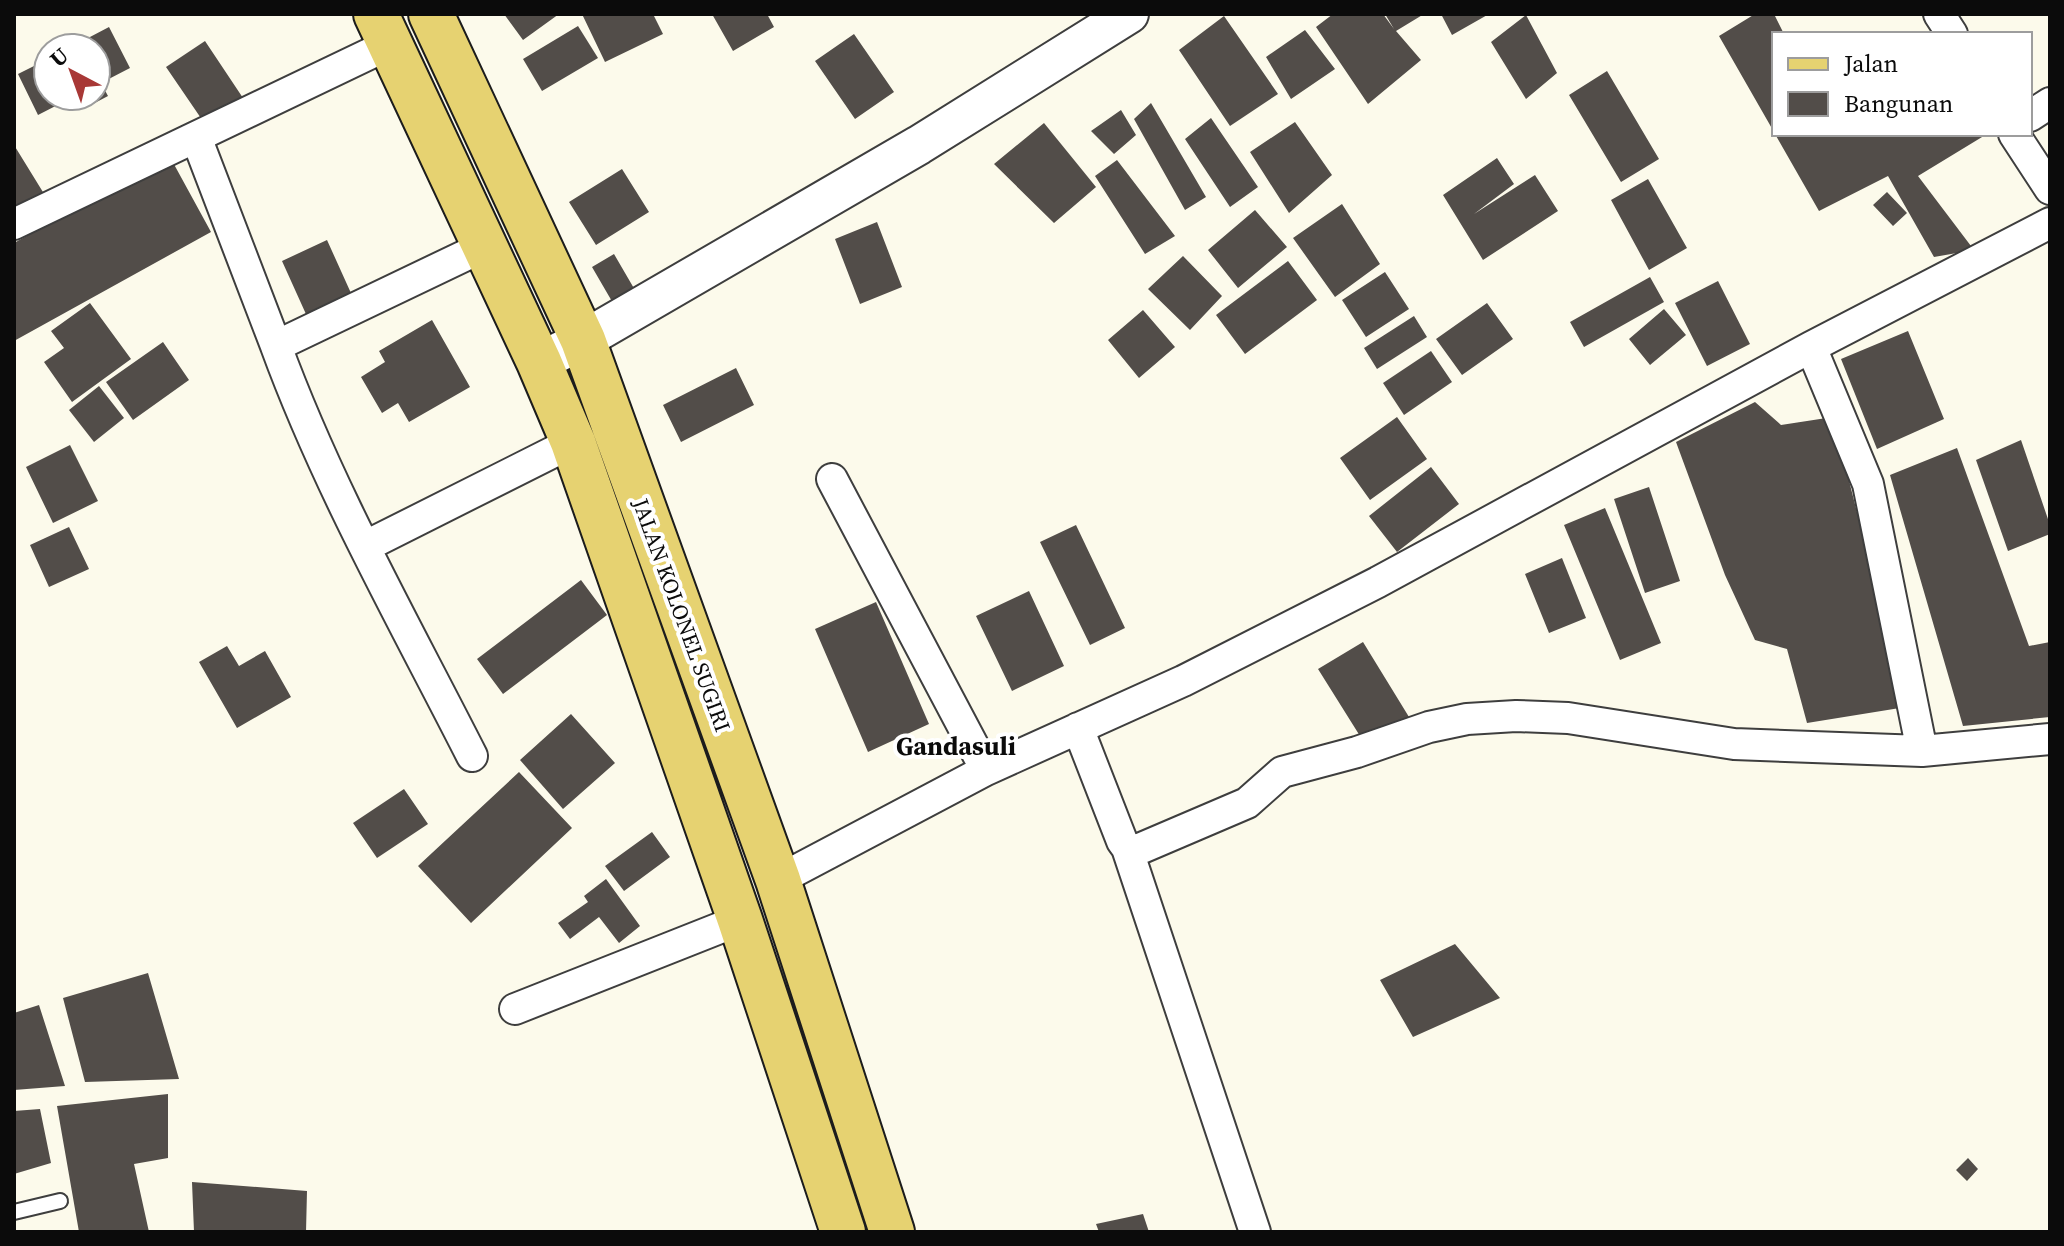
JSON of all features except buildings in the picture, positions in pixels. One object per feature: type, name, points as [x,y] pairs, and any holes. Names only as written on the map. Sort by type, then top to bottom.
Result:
[{"type":"main road","name":"JALAN KOLONEL SUGIRI","points":[[431,14],[583,340],[778,880],[892,1232]]},
{"type":"main road","points":[[383,29],[539,362],[573,442],[740,920],[843,1232]]},
{"type":"main road","points":[[757,971],[803,956]]},
{"type":"street","points":[[539,362],[583,340],[957,123],[1129,14]]},
{"type":"street","points":[[1939,14],[1951,32]]},
{"type":"street","points":[[14,224],[196,137],[383,29]]},
{"type":"street","points":[[2032,115],[2050,103]]},
{"type":"street","points":[[2015,136],[2050,189]]},
{"type":"street","points":[[196,137],[296,399],[472,756]]},
{"type":"street","points":[[778,880],[986,770],[1183,681],[1378,582],[1811,347],[2050,223]]},
{"type":"street","points":[[276,346],[485,246]]},
{"type":"street","points":[[1811,347],[1868,484],[1922,751]]},
{"type":"street","points":[[366,546],[573,442]]},
{"type":"street","points":[[832,479],[986,770]]},
{"type":"street","points":[[1127,848],[1137,850],[1247,803],[1282,772],[1357,752],[1429,727],[1467,719],[1516,716],[1568,718],[1734,744],[1922,751],[2050,739]]},
{"type":"street","points":[[1078,728],[1127,848],[1255,1232]]},
{"type":"street","points":[[515,1009],[740,920]]},
{"type":"lane","points":[[14,1212],[60,1201]]},
{"type":"district","name":"Gandasuli","points":[[956,746]]}]
